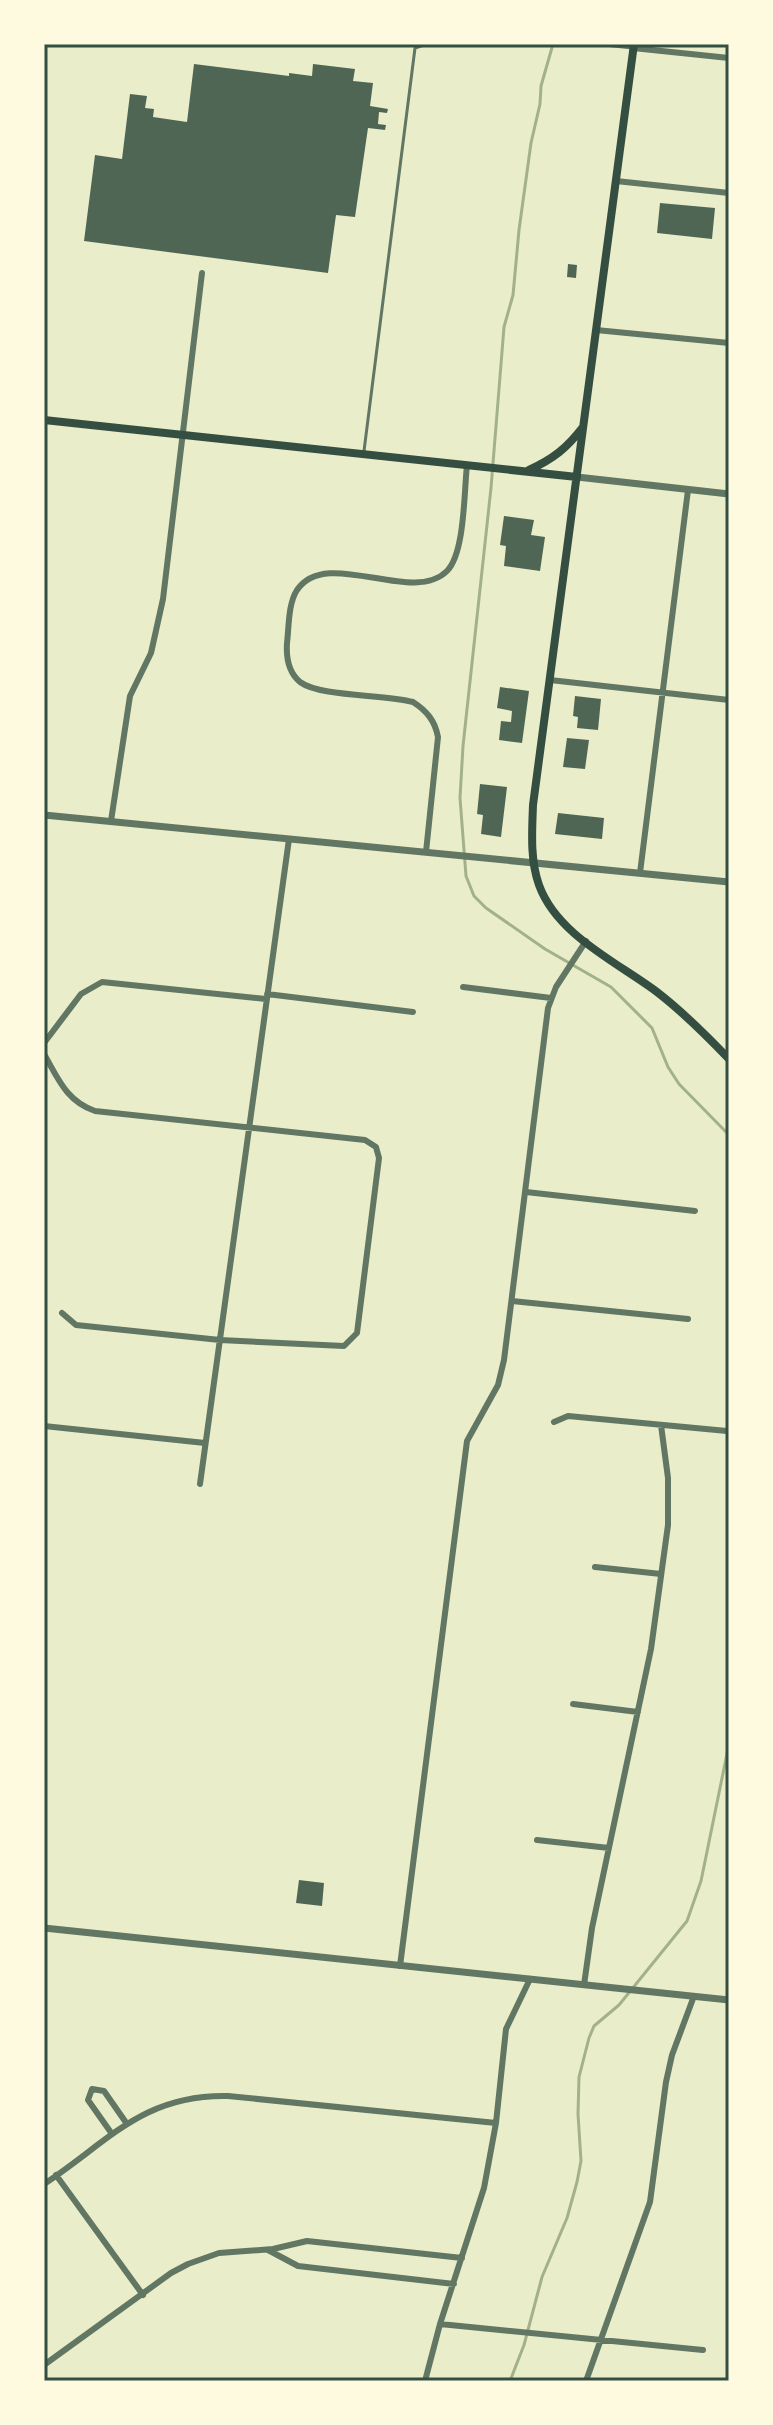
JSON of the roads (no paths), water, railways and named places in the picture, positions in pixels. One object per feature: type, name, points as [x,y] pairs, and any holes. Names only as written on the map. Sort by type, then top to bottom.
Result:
[{"type":"main road","points":[[634,46],[533,805],[534,862],[540,886],[553,911],[586,941],[658,993],[729,1059]]},
{"type":"main road","points":[[44,420],[577,477]]},
{"type":"main road","points":[[527,471],[554,459],[584,427]]},
{"type":"street","points":[[634,46],[729,58]]},
{"type":"street","points":[[616,181],[729,193]]},
{"type":"street","points":[[111,821],[128,704],[155,640],[163,599],[202,273]]},
{"type":"street","points":[[596,330],[729,343]]},
{"type":"street","points":[[426,852],[438,737],[434,722],[423,708],[413,702],[314,688],[298,680],[288,664],[286,653],[291,605],[299,588],[319,575],[330,573],[423,583],[440,576],[456,556],[471,466]]},
{"type":"street","points":[[577,477],[729,494]]},
{"type":"street","points":[[640,873],[688,490]]},
{"type":"street","points":[[550,680],[729,700]]},
{"type":"street","points":[[44,815],[729,882]]},
{"type":"street","points":[[200,1484],[289,839]]},
{"type":"street","points":[[400,1966],[467,1441],[498,1385],[504,1360],[551,998],[586,941]]},
{"type":"street","points":[[44,1043],[81,994],[102,982],[413,1012]]},
{"type":"street","points":[[463,987],[551,998]]},
{"type":"street","points":[[44,1054],[65,1091],[85,1107],[117,1114],[365,1140],[376,1147],[379,1158],[356,1336],[344,1346],[335,1348],[279,1341],[220,1340],[76,1325],[62,1313]]},
{"type":"street","points":[[526,1192],[695,1211]]},
{"type":"street","points":[[512,1301],[688,1319]]},
{"type":"street","points":[[554,1422],[568,1416],[727,1431]]},
{"type":"street","points":[[584,1985],[592,1928],[638,1712],[661,1574],[669,1514],[661,1425]]},
{"type":"street","points":[[44,1426],[205,1443]]},
{"type":"street","points":[[595,1567],[661,1574]]},
{"type":"street","points":[[573,1704],[638,1712]]},
{"type":"street","points":[[537,1840],[609,1848]]},
{"type":"street","points":[[44,1928],[729,2000]]},
{"type":"street","points":[[425,2381],[484,2188],[496,2123],[501,2050],[506,2029],[530,1979]]},
{"type":"street","points":[[586,2381],[650,2202],[666,2082],[672,2055],[694,1996]]},
{"type":"street","points":[[112,2134],[88,2100],[92,2089],[104,2091],[127,2124]]},
{"type":"street","points":[[44,2184],[147,2112],[168,2104],[215,2096],[496,2123]]},
{"type":"street","points":[[56,2175],[143,2295]]},
{"type":"street","points":[[44,2365],[171,2273],[206,2257],[239,2250],[268,2250],[307,2241],[462,2258]]},
{"type":"street","points":[[268,2250],[298,2266],[454,2284]]},
{"type":"street","points":[[440,2324],[703,2350]]},
{"type":"lane","points":[[364,454],[415,48],[427,44]]},
{"type":"lane","points":[[596,44],[634,46]]},
{"type":"waterway","points":[[553,44],[541,86],[531,143],[513,295],[504,327],[491,488],[463,746],[460,798],[466,876],[474,896],[486,908],[545,949],[611,987],[652,1028],[668,1067],[679,1084],[729,1135]]},
{"type":"waterway","points":[[510,2381],[524,2345],[542,2277],[567,2218],[577,2182],[581,2161],[579,2077],[589,2038],[594,2026],[619,2005],[687,1921],[701,1881],[729,1744]]}]
